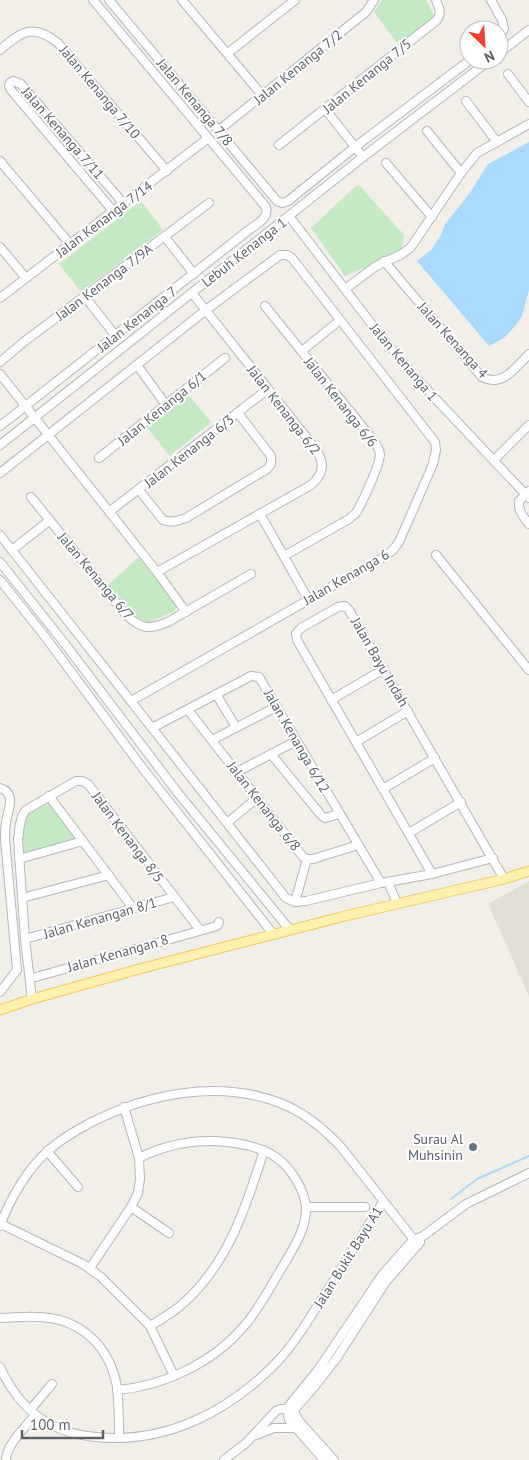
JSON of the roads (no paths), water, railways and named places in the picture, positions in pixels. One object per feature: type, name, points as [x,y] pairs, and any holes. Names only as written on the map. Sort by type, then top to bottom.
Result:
[{"type":"main road","points":[[0,1010],[142,968],[529,871]]},
{"type":"street","points":[[93,0],[208,139]]},
{"type":"street","name":"Jalan Kenanga 7/8","points":[[109,0],[277,201],[282,204],[355,147]]},
{"type":"street","points":[[228,54],[294,0]]},
{"type":"street","name":"Jalan Kenanga 7/2","points":[[219,130],[366,12],[374,0]]},
{"type":"street","name":"Jalan Kenanga 7/5","points":[[279,145],[437,20],[440,16],[440,10],[436,0]]},
{"type":"street","points":[[491,0],[502,20]]},
{"type":"street","points":[[186,1],[262,95]]},
{"type":"street","name":"Jalan Kenanga 7/10","points":[[0,50],[16,36],[27,31],[39,30],[48,34],[58,43],[166,171]]},
{"type":"street","points":[[509,45],[529,30]]},
{"type":"street","points":[[355,147],[459,68]]},
{"type":"street","name":"Lebuh Kenanga 1","points":[[0,444],[477,70]]},
{"type":"street","points":[[508,74],[529,102]]},
{"type":"street","name":"Jalan Kenanga 7/11","points":[[114,212],[11,90],[10,83],[13,81],[21,84],[124,204]]},
{"type":"street","points":[[466,101],[497,142]]},
{"type":"street","points":[[325,109],[363,158]]},
{"type":"street","points":[[345,289],[384,261],[402,254],[410,247],[477,153],[529,124]]},
{"type":"street","points":[[427,131],[461,173]]},
{"type":"street","name":"Jalan Kenanga 7/14","points":[[0,298],[208,139]]},
{"type":"street","name":"Jalan Kenanga 7","points":[[0,426],[265,217],[266,207],[208,139]]},
{"type":"street","points":[[0,161],[70,244]]},
{"type":"street","points":[[386,163],[432,217]]},
{"type":"street","name":"Jalan Kenanga 7/9A","points":[[0,362],[25,341],[209,203]]},
{"type":"street","name":"Jalan Kenanga 1","points":[[289,216],[415,377],[528,495]]},
{"type":"street","points":[[166,237],[194,274]]},
{"type":"street","points":[[0,247],[26,278]]},
{"type":"street","name":"Jalan Kenanga 6","points":[[0,472],[206,310],[280,255],[287,255],[292,258],[431,435],[435,442],[436,450],[433,464],[399,542],[392,551],[131,700]]},
{"type":"street","name":"Jalan Kenanga 4","points":[[384,261],[482,377],[489,381],[503,378],[512,372],[529,354]]},
{"type":"street","name":"Jalan Kenanga 6/2","points":[[157,572],[311,485],[318,480],[322,470],[320,454],[192,293]]},
{"type":"street","points":[[85,297],[115,335]]},
{"type":"street","name":"Jalan Kenanga 6/6","points":[[265,306],[377,446],[380,454],[378,464],[356,513],[349,520],[284,556]]},
{"type":"street","points":[[302,351],[340,320]]},
{"type":"street","name":"Jalan Kenanga 6/1","points":[[99,458],[225,358]]},
{"type":"street","points":[[137,366],[166,405]]},
{"type":"street","points":[[0,374],[157,572],[186,612]]},
{"type":"street","name":"Jalan Kenanga 6/3","points":[[109,512],[268,389]]},
{"type":"street","points":[[139,490],[163,520],[175,522],[186,518],[267,469],[271,464],[271,456],[238,413]]},
{"type":"street","points":[[494,460],[529,425]]},
{"type":"street","points":[[528,495],[519,501],[518,506],[529,524]]},
{"type":"street","name":"Jalan Kenanga 6/7","points":[[31,496],[126,615],[146,628],[156,627],[186,612],[251,574]]},
{"type":"street","points":[[260,514],[308,599]]},
{"type":"street","points":[[12,550],[50,520]]},
{"type":"street","points":[[0,535],[286,898],[294,902],[306,901],[384,882],[432,874],[493,858]]},
{"type":"street","points":[[436,555],[529,670]]},
{"type":"street","points":[[0,562],[62,640],[178,793],[290,930]]},
{"type":"street","points":[[0,580],[43,634],[144,770],[274,934]]},
{"type":"street","name":"Jalan Bayu Indah","points":[[432,874],[297,640],[296,634],[301,628],[338,607],[345,606],[349,610],[504,878]]},
{"type":"street","points":[[331,700],[384,669]]},
{"type":"street","name":"Jalan Kenanga 6/12","points":[[152,728],[216,694],[255,676],[263,682],[358,845],[397,903]]},
{"type":"street","points":[[216,694],[236,728]]},
{"type":"street","points":[[212,740],[276,706]]},
{"type":"street","name":"Jalan Kenanga 6/8","points":[[188,710],[303,857],[313,859],[358,845]]},
{"type":"street","points":[[356,742],[408,711]]},
{"type":"street","points":[[237,772],[296,741]]},
{"type":"street","points":[[271,754],[320,815],[325,818],[340,814]]},
{"type":"street","points":[[383,789],[435,758]]},
{"type":"street","name":"Jalan Kenanga 8/5","points":[[32,999],[19,859],[18,839],[22,816],[26,810],[76,781],[82,780],[88,784],[200,930]]},
{"type":"street","points":[[0,788],[5,789],[11,800],[5,826],[5,839],[17,970],[0,992]]},
{"type":"street","points":[[49,796],[133,908]]},
{"type":"street","points":[[227,823],[257,798]]},
{"type":"street","points":[[408,833],[461,802]]},
{"type":"street","points":[[19,859],[83,841]]},
{"type":"street","points":[[294,902],[307,859]]},
{"type":"street","points":[[22,898],[109,875]]},
{"type":"street","name":"Jalan Kenangan 8/1","points":[[25,938],[174,897]]},
{"type":"street","name":"Jalan Kenangan 8","points":[[36,977],[217,926],[219,922]]},
{"type":"street","name":"Jalan Bukit Bayu A1","points":[[0,1225],[18,1189],[34,1166],[59,1141],[124,1107],[144,1100],[176,1094],[240,1093],[281,1103],[314,1122],[327,1132],[383,1202],[304,1327],[279,1360],[223,1408],[195,1422],[172,1430],[142,1436],[80,1436],[48,1424],[32,1413],[6,1382],[0,1367]]},
{"type":"street","points":[[90,1268],[131,1207],[138,1192],[140,1179],[139,1158],[124,1107]]},
{"type":"street","points":[[117,1390],[134,1389],[158,1383],[199,1364],[226,1343],[245,1325],[276,1279],[296,1244],[305,1222],[306,1207],[298,1183],[289,1169],[276,1157],[264,1150],[225,1142],[197,1141],[165,1147],[139,1158]]},
{"type":"street","points":[[150,1326],[178,1308],[189,1298],[205,1279],[229,1244],[244,1212],[264,1150]]},
{"type":"street","points":[[47,1151],[78,1186]]},
{"type":"street","points":[[324,1460],[287,1416],[291,1409],[315,1386],[336,1359],[385,1283],[423,1236],[466,1204],[529,1173]]},
{"type":"street","points":[[383,1202],[416,1243]]},
{"type":"street","points":[[131,1207],[169,1233]]},
{"type":"street","points":[[306,1207],[365,1207]]},
{"type":"street","points":[[0,1225],[90,1268],[150,1326],[174,1376]]},
{"type":"street","points":[[0,1318],[40,1317],[60,1320],[75,1325],[99,1345],[112,1370],[117,1390],[119,1437]]},
{"type":"street","points":[[6,1460],[8,1450],[52,1384]]},
{"type":"street","points":[[224,1460],[252,1436],[276,1411],[291,1409]]},
{"type":"street","points":[[291,1409],[298,1420],[334,1460]]},
{"type":"street","points":[[252,1436],[274,1428],[296,1428]]},
{"type":"water","points":[[529,142],[529,290],[522,316],[516,325],[504,338],[489,346],[417,261],[431,250],[441,235],[445,224],[469,194],[488,164]]},
{"type":"waterway","points":[[451,1199],[477,1179],[529,1156]]},
{"type":"place","name":"Surau Al Muhsinin","points":[[473,1147]]}]
